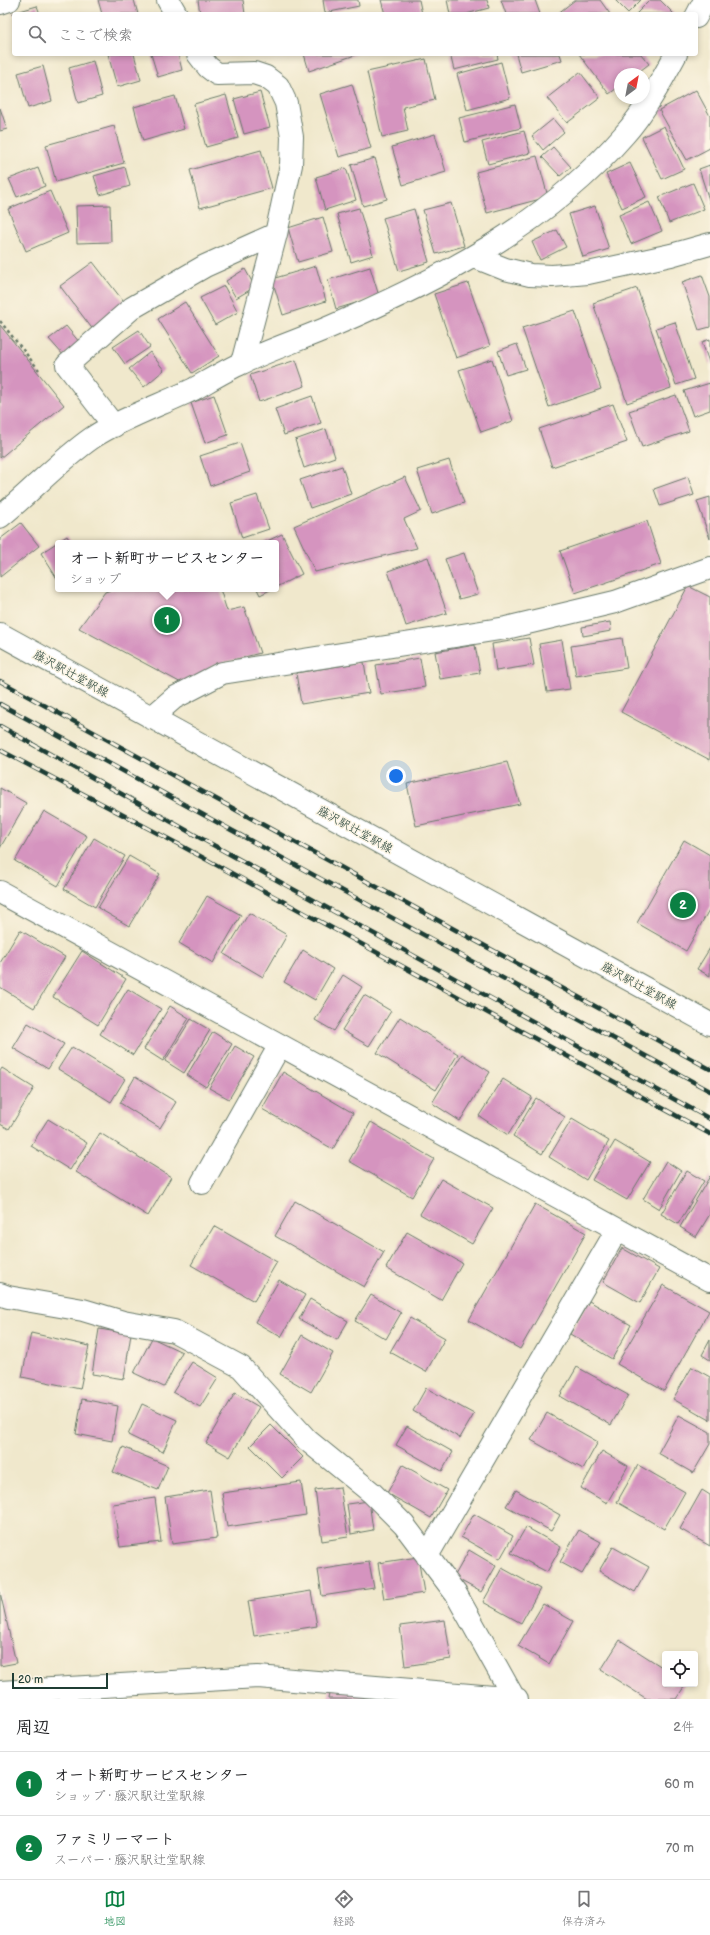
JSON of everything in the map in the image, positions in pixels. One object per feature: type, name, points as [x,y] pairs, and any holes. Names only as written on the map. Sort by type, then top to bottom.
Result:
[{"type":"street","points":[[0,3],[9,0]]},
{"type":"street","points":[[168,0],[175,12]]},
{"type":"street","points":[[698,13],[705,0]]},
{"type":"street","points":[[200,56],[208,67],[217,74],[254,73],[266,77],[278,86],[286,103],[292,137],[291,165],[276,234],[242,363]]},
{"type":"street","points":[[0,518],[68,457],[93,437],[195,388],[242,363],[332,326],[414,288],[475,257],[509,235],[572,187],[625,134],[662,79],[675,56]]},
{"type":"street","points":[[114,426],[67,365],[132,308],[205,266],[276,234]]},
{"type":"street","points":[[475,257],[530,275],[552,276],[588,273],[671,255],[710,244]]},
{"type":"street","points":[[151,718],[174,698],[222,673],[506,628],[615,602],[710,568]]},
{"type":"street","name":"藤沢駅辻堂駅線","points":[[0,634],[710,1024]]},
{"type":"street","points":[[0,892],[710,1280]]},
{"type":"street","points":[[202,1183],[280,1045]]},
{"type":"street","points":[[427,1556],[618,1230]]},
{"type":"street","points":[[0,1294],[8,1297],[84,1310],[123,1322],[174,1331],[241,1367],[307,1440],[372,1493],[404,1525],[456,1594],[516,1698]]},
{"type":"street","points":[[0,1692],[258,1677],[516,1698]]},
{"type":"building","points":[[98,0],[134,0],[137,12],[101,12]]},
{"type":"building","points":[[198,0],[243,0],[245,12],[200,12]]},
{"type":"building","points":[[323,0],[358,0],[359,6],[325,12]]},
{"type":"building","points":[[381,0],[419,0],[422,12],[384,12]]},
{"type":"building","points":[[447,0],[487,0],[489,8],[474,12],[450,12]]},
{"type":"building","points":[[501,0],[535,0],[539,12],[505,12]]},
{"type":"building","points":[[575,0],[600,0],[609,12],[560,12]]},
{"type":"building","points":[[615,0],[641,0],[629,12],[627,12]]},
{"type":"building","points":[[650,0],[660,0],[672,12],[638,12]]},
{"type":"building","points":[[37,6],[39,12],[16,12]]},
{"type":"building","points":[[109,56],[135,56],[141,80],[117,87]]},
{"type":"building","points":[[152,56],[178,56],[182,70],[158,77]]},
{"type":"building","points":[[305,56],[352,56],[309,71]]},
{"type":"building","points":[[450,56],[497,56],[498,59],[454,70]]},
{"type":"building","points":[[517,56],[561,56],[562,60],[521,72]]},
{"type":"building","points":[[580,56],[643,56],[649,64],[644,68],[614,68],[614,90],[609,94]]},
{"type":"building","points":[[426,59],[435,100],[403,107],[408,131],[382,137],[367,72]]},
{"type":"building","points":[[93,61],[102,96],[78,103],[69,68]]},
{"type":"building","points":[[501,62],[510,98],[467,110],[457,74]]},
{"type":"building","points":[[43,66],[52,101],[28,108],[18,73]]},
{"type":"building","points":[[580,72],[600,98],[567,123],[547,98]]},
{"type":"building","points":[[352,84],[371,148],[339,157],[320,94]]},
{"type":"building","points":[[696,90],[710,116],[710,148],[687,160],[659,110]]},
{"type":"building","points":[[260,92],[270,127],[244,134],[234,99]]},
{"type":"building","points":[[226,95],[238,138],[206,147],[194,104]]},
{"type":"building","points":[[175,96],[184,129],[143,141],[134,107]]},
{"type":"building","points":[[515,104],[521,128],[465,142],[459,118]]},
{"type":"building","points":[[0,108],[7,129],[0,131]]},
{"type":"building","points":[[553,119],[564,132],[543,150],[532,136]]},
{"type":"building","points":[[114,126],[124,163],[56,182],[46,145]]},
{"type":"building","points":[[664,126],[684,169],[662,179],[642,137]]},
{"type":"building","points":[[524,131],[530,153],[488,164],[482,142]]},
{"type":"building","points":[[435,134],[446,172],[403,185],[392,147]]},
{"type":"building","points":[[553,147],[571,167],[560,176],[542,157]]},
{"type":"building","points":[[261,150],[272,188],[200,208],[190,170]]},
{"type":"building","points":[[537,156],[548,197],[487,213],[476,172]]},
{"type":"building","points":[[375,158],[387,199],[363,206],[351,165]]},
{"type":"building","points":[[630,163],[646,197],[622,208],[606,174]]},
{"type":"building","points":[[710,165],[710,203],[699,169]]},
{"type":"building","points":[[125,167],[130,186],[100,195],[94,176]]},
{"type":"building","points":[[38,168],[45,186],[17,197],[9,179]]},
{"type":"building","points":[[346,168],[356,200],[325,210],[316,177]]},
{"type":"building","points":[[693,183],[704,209],[669,223],[659,197]]},
{"type":"building","points":[[50,191],[68,233],[26,251],[8,209]]},
{"type":"building","points":[[649,202],[662,231],[631,244],[619,215]]},
{"type":"building","points":[[451,203],[464,246],[436,254],[423,210]]},
{"type":"building","points":[[110,205],[111,242],[77,243],[76,206]]},
{"type":"building","points":[[595,206],[609,249],[583,257],[569,214]]},
{"type":"building","points":[[359,208],[373,255],[351,262],[337,214]]},
{"type":"building","points":[[414,209],[429,262],[399,271],[383,218]]},
{"type":"building","points":[[323,217],[333,252],[298,262],[288,228]]},
{"type":"building","points":[[557,230],[566,247],[540,260],[532,242]]},
{"type":"building","points":[[93,262],[127,306],[94,331],[60,286]]},
{"type":"building","points":[[316,266],[326,301],[283,315],[272,279]]},
{"type":"building","points":[[370,267],[379,296],[336,309],[328,280]]},
{"type":"building","points":[[245,269],[255,287],[236,298],[226,281]]},
{"type":"building","points":[[702,275],[710,297],[710,327],[699,330],[682,282]]},
{"type":"building","points":[[468,283],[490,346],[456,358],[434,294]]},
{"type":"building","points":[[224,286],[238,312],[215,325],[200,298]]},
{"type":"building","points":[[637,288],[671,388],[627,403],[593,303]]},
{"type":"building","points":[[185,302],[219,356],[192,373],[158,319]]},
{"type":"building","points":[[575,311],[601,389],[549,407],[522,328]]},
{"type":"building","points":[[675,322],[694,379],[676,385],[656,328]]},
{"type":"building","points":[[0,325],[64,405],[0,458]]},
{"type":"building","points":[[66,326],[80,343],[64,356],[49,339]]},
{"type":"building","points":[[139,330],[150,347],[125,364],[113,347]]},
{"type":"building","points":[[710,339],[710,365],[702,342]]},
{"type":"building","points":[[517,344],[526,369],[506,375],[498,351]]},
{"type":"building","points":[[150,352],[164,370],[144,387],[129,369]]},
{"type":"building","points":[[492,359],[513,421],[481,432],[459,370]]},
{"type":"building","points":[[296,360],[305,386],[259,402],[250,375]]},
{"type":"building","points":[[710,383],[710,410],[693,416],[684,391]]},
{"type":"building","points":[[214,395],[228,435],[205,443],[191,403]]},
{"type":"building","points":[[676,395],[689,431],[642,447],[629,411]]},
{"type":"building","points":[[312,396],[321,423],[284,435],[275,409]]},
{"type":"building","points":[[613,404],[627,442],[552,467],[539,429]]},
{"type":"building","points":[[326,429],[335,457],[304,468],[295,440]]},
{"type":"building","points":[[240,443],[250,472],[210,486],[200,456]]},
{"type":"building","points":[[449,460],[464,503],[432,514],[417,470]]},
{"type":"building","points":[[342,466],[351,494],[310,508],[300,480]]},
{"type":"building","points":[[405,477],[421,511],[404,519],[417,548],[315,572],[294,526]]},
{"type":"building","points":[[688,477],[694,495],[660,506],[654,489]]},
{"type":"building","points":[[257,495],[269,529],[242,538],[231,503]]},
{"type":"building","points":[[710,497],[710,539],[697,501]]},
{"type":"building","points":[[647,521],[661,564],[575,593],[560,551]]},
{"type":"building","points":[[21,523],[39,546],[0,577],[0,539]]},
{"type":"building","points":[[282,534],[302,574],[279,586],[279,540],[269,540]]},
{"type":"building","points":[[67,536],[69,540],[61,540]]},
{"type":"building","points":[[55,544],[55,575],[41,553]]},
{"type":"building","points":[[464,553],[478,594],[459,599],[445,559]]},
{"type":"building","points":[[428,557],[447,613],[406,626],[388,571]]},
{"type":"building","points":[[688,586],[710,597],[710,760],[621,712]]},
{"type":"building","points":[[105,592],[221,592],[227,611],[244,607],[260,653],[214,665],[185,685],[79,628]]},
{"type":"building","points":[[258,592],[266,592],[260,595]]},
{"type":"building","points":[[610,622],[611,631],[583,636],[582,627]]},
{"type":"building","points":[[529,638],[534,665],[496,671],[492,644]]},
{"type":"building","points":[[622,638],[627,668],[576,676],[571,646]]},
{"type":"building","points":[[562,640],[570,689],[547,692],[539,644]]},
{"type":"building","points":[[475,645],[480,673],[440,679],[435,652]]},
{"type":"building","points":[[420,658],[425,687],[381,694],[376,665]]},
{"type":"building","points":[[364,662],[369,693],[301,704],[296,673]]},
{"type":"building","points":[[507,762],[520,804],[416,826],[407,784]]},
{"type":"building","points":[[0,788],[26,803],[0,848]]},
{"type":"building","points":[[44,811],[87,836],[58,886],[15,861]]},
{"type":"building","points":[[94,838],[125,856],[95,907],[64,889]]},
{"type":"building","points":[[684,840],[710,855],[710,908],[686,951],[637,923]]},
{"type":"building","points":[[129,856],[160,874],[129,926],[98,908]]},
{"type":"building","points":[[207,896],[241,915],[213,963],[179,943]]},
{"type":"building","points":[[249,913],[287,935],[263,977],[224,954]]},
{"type":"building","points":[[20,930],[65,957],[34,1008],[0,987],[0,963]]},
{"type":"building","points":[[710,948],[710,976],[697,969]]},
{"type":"building","points":[[303,950],[333,969],[315,1000],[284,982]]},
{"type":"building","points":[[82,951],[126,979],[98,1025],[53,997]]},
{"type":"building","points":[[343,975],[362,987],[334,1031],[315,1020]]},
{"type":"building","points":[[128,989],[161,1009],[133,1055],[100,1034]]},
{"type":"building","points":[[364,995],[391,1011],[369,1046],[342,1030]]},
{"type":"building","points":[[170,1006],[189,1018],[163,1061],[144,1049]]},
{"type":"building","points":[[400,1017],[458,1054],[436,1090],[377,1053]]},
{"type":"building","points":[[191,1019],[210,1030],[184,1073],[165,1061]]},
{"type":"building","points":[[28,1023],[64,1044],[48,1069],[13,1048]]},
{"type":"building","points":[[213,1032],[232,1044],[206,1087],[187,1075]]},
{"type":"building","points":[[235,1046],[254,1057],[229,1099],[209,1088]]},
{"type":"building","points":[[72,1047],[125,1079],[111,1102],[58,1069]]},
{"type":"building","points":[[462,1054],[490,1072],[460,1121],[432,1103]]},
{"type":"building","points":[[2,1068],[34,1088],[9,1129],[0,1124],[0,1071]]},
{"type":"building","points":[[283,1072],[353,1113],[333,1149],[262,1109]]},
{"type":"building","points":[[135,1077],[176,1102],[160,1128],[120,1103]]},
{"type":"building","points":[[503,1079],[532,1097],[508,1135],[479,1116]]},
{"type":"building","points":[[536,1098],[565,1117],[542,1154],[513,1136]]},
{"type":"building","points":[[48,1119],[87,1143],[70,1170],[31,1146]]},
{"type":"building","points":[[572,1119],[609,1141],[586,1180],[549,1157]]},
{"type":"building","points":[[371,1122],[434,1159],[412,1197],[349,1161]]},
{"type":"building","points":[[100,1133],[171,1177],[148,1216],[76,1172]]},
{"type":"building","points":[[615,1141],[650,1162],[627,1200],[592,1180]]},
{"type":"building","points":[[666,1161],[681,1171],[659,1209],[643,1199]]},
{"type":"building","points":[[687,1171],[704,1181],[678,1224],[661,1214]]},
{"type":"building","points":[[710,1176],[710,1214],[696,1237],[680,1227]]},
{"type":"building","points":[[441,1179],[493,1208],[472,1244],[420,1214]]},
{"type":"building","points":[[295,1201],[384,1252],[364,1287],[275,1236]]},
{"type":"building","points":[[535,1204],[586,1233],[520,1349],[469,1320]]},
{"type":"building","points":[[214,1226],[277,1262],[254,1301],[191,1265]]},
{"type":"building","points":[[407,1232],[462,1263],[441,1300],[386,1268]]},
{"type":"building","points":[[622,1248],[659,1269],[640,1303],[603,1282]]},
{"type":"building","points":[[279,1280],[305,1295],[281,1337],[255,1322]]},
{"type":"building","points":[[663,1285],[709,1311],[664,1391],[617,1364]]},
{"type":"building","points":[[371,1295],[401,1313],[386,1339],[355,1321]]},
{"type":"building","points":[[310,1299],[348,1321],[337,1340],[299,1319]]},
{"type":"building","points":[[589,1301],[631,1325],[612,1359],[570,1334]]},
{"type":"building","points":[[410,1318],[445,1338],[426,1372],[390,1352]]},
{"type":"building","points":[[99,1329],[131,1334],[124,1379],[92,1374]]},
{"type":"building","points":[[31,1333],[89,1346],[80,1389],[22,1377]]},
{"type":"building","points":[[302,1335],[333,1353],[311,1392],[280,1374]]},
{"type":"building","points":[[152,1338],[182,1352],[164,1387],[134,1373]]},
{"type":"building","points":[[710,1340],[710,1360],[702,1355]]},
{"type":"building","points":[[192,1362],[218,1378],[200,1407],[173,1392]]},
{"type":"building","points":[[577,1367],[628,1395],[611,1425],[560,1396]]},
{"type":"building","points":[[692,1367],[710,1377],[710,1420],[673,1399]]},
{"type":"building","points":[[426,1388],[474,1414],[460,1438],[413,1411]]},
{"type":"building","points":[[235,1393],[259,1407],[230,1457],[206,1443]]},
{"type":"building","points":[[82,1399],[118,1406],[112,1441],[76,1434]]},
{"type":"building","points":[[142,1404],[177,1420],[163,1452],[128,1435]]},
{"type":"building","points":[[547,1413],[598,1442],[583,1469],[531,1440]]},
{"type":"building","points":[[679,1415],[710,1432],[710,1444],[693,1473],[658,1453]]},
{"type":"building","points":[[271,1425],[303,1457],[282,1478],[250,1446]]},
{"type":"building","points":[[407,1426],[453,1452],[442,1471],[396,1445]]},
{"type":"building","points":[[123,1447],[168,1466],[158,1490],[113,1472]]},
{"type":"building","points":[[602,1451],[628,1466],[607,1503],[581,1488]]},
{"type":"building","points":[[403,1465],[447,1490],[431,1518],[387,1493]]},
{"type":"building","points":[[638,1465],[685,1492],[664,1529],[617,1502]]},
{"type":"building","points":[[301,1482],[306,1515],[227,1527],[222,1493]]},
{"type":"building","points":[[340,1487],[348,1537],[322,1541],[315,1490]]},
{"type":"building","points":[[210,1490],[217,1538],[172,1544],[165,1497]]},
{"type":"building","points":[[516,1490],[560,1515],[551,1531],[506,1506]]},
{"type":"building","points":[[702,1490],[710,1495],[710,1546],[680,1529]]},
{"type":"building","points":[[155,1498],[161,1542],[120,1547],[113,1504]]},
{"type":"building","points":[[369,1501],[373,1530],[351,1534],[347,1504]]},
{"type":"building","points":[[474,1514],[513,1536],[500,1559],[461,1537]]},
{"type":"building","points":[[526,1527],[561,1547],[547,1572],[511,1553]]},
{"type":"building","points":[[579,1530],[601,1542],[582,1574],[560,1562]]},
{"type":"building","points":[[613,1547],[649,1567],[635,1592],[599,1571]]},
{"type":"building","points":[[469,1550],[496,1566],[481,1592],[454,1577]]},
{"type":"building","points":[[418,1557],[424,1593],[384,1599],[378,1563]]},
{"type":"building","points":[[369,1562],[374,1588],[322,1596],[318,1570]]},
{"type":"building","points":[[502,1568],[540,1589],[521,1623],[483,1602]]},
{"type":"building","points":[[311,1591],[317,1626],[254,1636],[248,1601]]},
{"type":"building","points":[[0,1592],[16,1663],[0,1666]]},
{"type":"building","points":[[543,1604],[573,1621],[549,1664],[518,1646]]},
{"type":"building","points":[[445,1620],[451,1659],[405,1666],[400,1626]]},
{"type":"building","points":[[620,1640],[662,1667],[662,1687],[684,1687],[676,1699],[647,1699],[601,1670]]},
{"type":"building","points":[[330,1688],[395,1699],[328,1699]]},
{"type":"railway","points":[[0,681],[710,1069]]},
{"type":"railway","points":[[0,704],[710,1091]]},
{"type":"railway","points":[[0,726],[710,1119]]},
{"type":"railway","points":[[0,750],[178,844],[710,1134]]},
{"type":"place","name":"オート新町サービスセンター","points":[[167,620]]},
{"type":"place","name":"ファミリーマート","points":[[683,905]]}]
